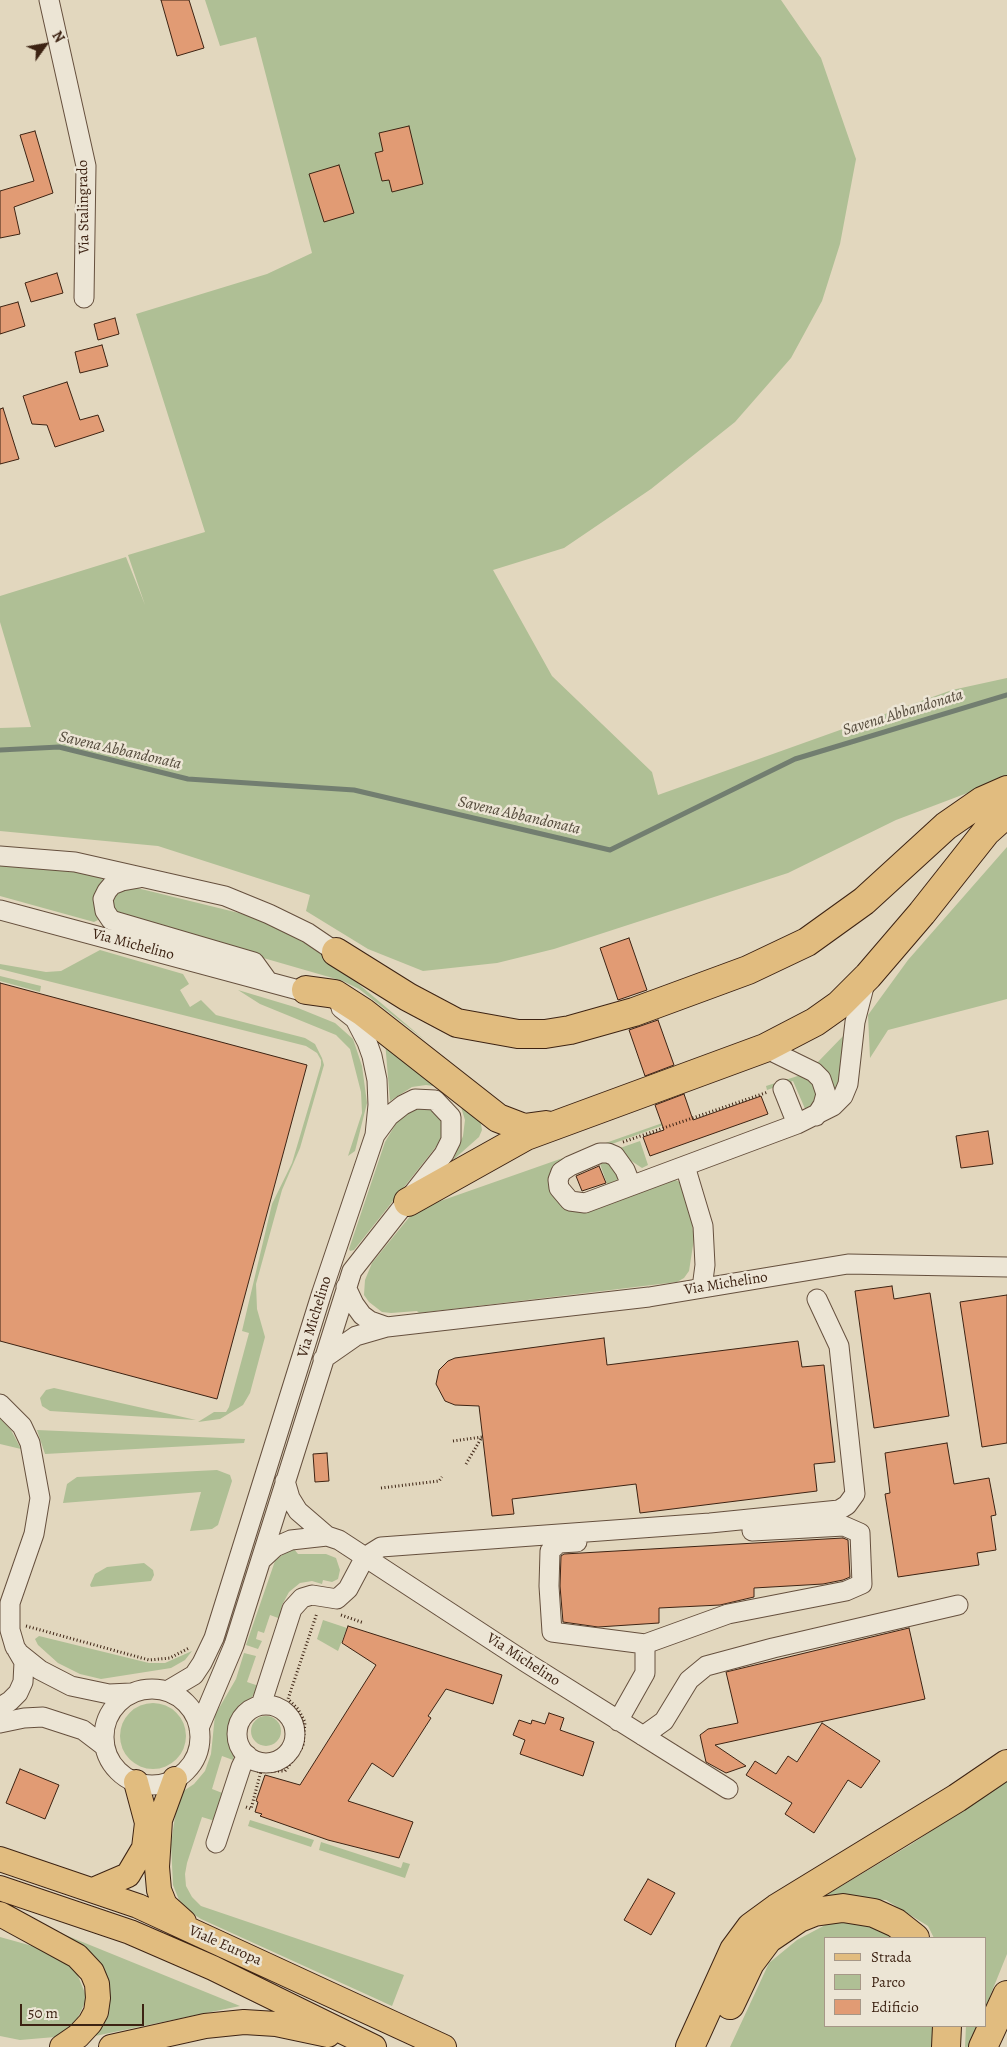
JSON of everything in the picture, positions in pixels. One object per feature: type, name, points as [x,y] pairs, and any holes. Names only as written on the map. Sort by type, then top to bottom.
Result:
[{"type":"highway","points":[[336,952],[408,997],[457,1023],[518,1034],[545,1034],[570,1030],[634,1012],[748,970],[807,942],[864,901],[946,826],[982,801],[1007,790]]},
{"type":"highway","points":[[946,826],[1007,799]]},
{"type":"highway","points":[[408,1202],[499,1150],[553,1124],[765,1048],[816,1022],[839,1005],[868,976],[967,858],[986,832],[1007,813]]},
{"type":"highway","points":[[967,858],[1007,824]]},
{"type":"highway","points":[[306,990],[336,994],[363,1012],[498,1118],[524,1128],[553,1124]]},
{"type":"highway","points":[[690,2047],[734,1950],[751,1927],[777,1908],[957,1798],[1007,1764]]},
{"type":"highway","points":[[711,2047],[754,1957],[768,1939],[799,1918],[826,1910],[858,1910],[886,1917],[914,1937]]},
{"type":"highway","points":[[983,2047],[1007,1995]]},
{"type":"highway","points":[[946,2047],[947,2027]]},
{"type":"main road","points":[[175,1779],[160,1820],[158,1844],[159,1890],[165,1905],[188,1924],[375,2014]]},
{"type":"main road","points":[[93,1890],[126,1877],[144,1848],[147,1822],[136,1782]]},
{"type":"main road","name":"Viale Europa","points":[[0,1859],[138,1906],[444,2047]]},
{"type":"main road","name":"Viale Europa","points":[[0,1888],[130,1932],[213,1968],[372,2046]]},
{"type":"main road","points":[[0,1914],[77,1956],[92,1972],[98,1991],[96,2012],[90,2023],[78,2036],[62,2047]]},
{"type":"main road","points":[[111,2047],[205,2026],[244,2022],[276,2024],[372,2046]]},
{"type":"street","name":"Via Stalingrado","points":[[49,0],[86,166],[84,298]]},
{"type":"street","name":"Via Michelino","points":[[0,856],[75,862],[225,896],[308,933],[336,952]]},
{"type":"street","name":"Via Michelino","points":[[145,877],[122,881],[107,890],[103,899],[105,911],[111,920],[122,925],[254,962],[267,980]]},
{"type":"street","name":"Via Michelino","points":[[0,910],[306,990],[330,1000],[355,1019],[367,1042],[377,1080],[378,1105],[375,1135],[322,1292],[214,1638],[194,1675],[167,1691]]},
{"type":"street","points":[[631,1184],[625,1170],[615,1156],[608,1153],[600,1153],[570,1166],[561,1172],[558,1180],[563,1195],[577,1204],[585,1203],[631,1184],[797,1124],[833,1106],[843,1096],[848,1084],[854,1022],[868,976]]},
{"type":"street","points":[[765,1048],[814,1072],[821,1079],[826,1094],[816,1116]]},
{"type":"street","points":[[783,1089],[797,1124]]},
{"type":"street","name":"Via Michelino","points":[[199,1728],[208,1703],[229,1660],[346,1287],[358,1261],[408,1202],[444,1154],[451,1140],[451,1117],[435,1100],[415,1099],[403,1105],[389,1116],[375,1135]]},
{"type":"street","points":[[685,1166],[703,1226],[705,1265],[702,1288]]},
{"type":"street","name":"Via Michelino","points":[[323,1359],[356,1336],[387,1327],[649,1297],[848,1264],[1007,1267]]},
{"type":"street","name":"Via Michelino","points":[[346,1287],[362,1315],[370,1321],[387,1327]]},
{"type":"street","points":[[261,1705],[292,1609],[302,1598],[312,1595],[337,1599],[348,1589],[365,1558],[381,1547],[710,1523],[839,1510],[847,1505],[855,1494],[839,1346],[816,1299]]},
{"type":"street","points":[[0,1404],[22,1426],[30,1443],[40,1498],[34,1534],[4,1617],[12,1646],[25,1670],[24,1682],[18,1693],[0,1707]]},
{"type":"street","name":"Via Michelino","points":[[285,1481],[298,1511],[326,1536],[339,1540],[618,1721],[728,1789]]},
{"type":"street","points":[[844,1526],[860,1533],[862,1584],[846,1591],[728,1614],[644,1644],[552,1632],[549,1586],[550,1551],[559,1543],[844,1526]]},
{"type":"street","points":[[261,1560],[275,1547],[291,1540],[326,1536]]},
{"type":"street","points":[[643,1736],[664,1721],[689,1680],[706,1666],[773,1648],[958,1605]]},
{"type":"street","points":[[618,1721],[645,1673],[644,1644]]},
{"type":"street","points":[[12,1646],[40,1670],[71,1686],[109,1694],[131,1694]]},
{"type":"street","points":[[147,1689],[167,1691],[176,1695],[191,1709],[199,1728],[198,1748],[195,1757],[183,1773],[175,1779],[156,1784],[136,1782],[114,1767],[104,1746],[104,1728],[107,1718],[119,1701],[131,1694],[147,1689]]},
{"type":"street","points":[[261,1705],[278,1708],[291,1720],[297,1746],[272,1762],[254,1760],[247,1755],[237,1739],[237,1730],[245,1714],[261,1705]]},
{"type":"street","points":[[0,1707],[42,1717],[83,1730],[104,1746]]},
{"type":"street","points":[[0,1723],[24,1718],[42,1717]]},
{"type":"street","points":[[216,1843],[240,1767],[247,1755]]},
{"type":"path","points":[[608,1153],[617,1144],[775,1089],[783,1089]]},
{"type":"path","points":[[453,1441],[482,1437],[466,1464]]},
{"type":"path","points":[[381,1488],[442,1478]]},
{"type":"path","points":[[261,1771],[285,1771],[297,1746],[306,1733],[305,1722],[298,1709],[288,1699],[320,1608]]},
{"type":"path","points":[[337,1614],[364,1623]]},
{"type":"path","points":[[25,1626],[149,1660],[170,1658],[194,1646]]},
{"type":"green space","points":[[205,0],[781,0],[821,58],[856,159],[840,244],[822,301],[791,358],[735,422],[651,489],[564,548],[493,570],[552,676],[652,772],[658,795],[952,690],[1007,678],[1007,778],[896,820],[788,873],[554,949],[497,963],[423,971],[368,949],[306,911],[310,895],[158,846],[0,831],[0,728],[31,727],[0,622],[0,596],[126,557],[145,605],[128,555],[205,532],[136,314],[267,274],[312,253],[256,37],[220,46]]},
{"type":"green space","points":[[1007,847],[1007,999],[888,1030],[870,1058],[868,1015],[908,960]]},
{"type":"green space","points":[[0,864],[48,866],[104,877],[98,889],[95,906],[98,920],[94,922],[0,896]]},
{"type":"green space","points":[[137,888],[261,920],[307,944],[323,954],[426,1041],[359,989],[343,981],[118,916],[113,906],[115,894],[120,889]]},
{"type":"green space","points":[[100,950],[183,974],[189,984],[180,990],[190,1007],[201,1000],[216,1015],[305,1038],[315,1044],[324,1065],[300,1148],[282,1190],[256,1284],[257,1309],[265,1337],[250,1393],[243,1405],[220,1419],[198,1422],[214,1412],[226,1412],[229,1407],[249,1333],[242,1331],[272,1204],[292,1163],[321,1060],[317,1053],[306,1046],[0,969],[0,964],[46,972],[61,971]]},
{"type":"green space","points":[[0,976],[41,986],[40,992],[0,981]]},
{"type":"green space","points":[[238,990],[298,1008],[335,1023],[353,1039],[362,1066],[367,1103],[355,1151],[348,1156],[362,1113],[361,1092],[350,1049],[336,1035],[260,1004]]},
{"type":"green space","points":[[847,1032],[844,1063],[837,1094],[815,1065]]},
{"type":"green space","points":[[385,1041],[456,1095],[480,1118],[482,1130],[479,1137],[453,1160],[463,1136],[465,1120],[461,1107],[453,1095],[440,1087],[426,1085],[412,1087],[390,1101]]},
{"type":"green space","points":[[804,1074],[817,1081],[817,1105],[806,1111],[793,1081],[767,1090],[766,1086]]},
{"type":"green space","points":[[429,1105],[443,1117],[444,1134],[439,1143],[354,1250],[350,1251],[349,1249],[385,1142],[406,1111]]},
{"type":"green space","points":[[671,1120],[672,1122],[571,1159],[558,1198],[673,1179],[678,1181],[683,1185],[689,1201],[694,1239],[689,1271],[684,1278],[677,1282],[419,1313],[417,1311],[382,1312],[369,1302],[364,1295],[365,1280],[372,1263],[411,1215],[432,1204]]},
{"type":"green space","points":[[640,1141],[648,1165],[642,1168],[630,1160],[620,1148]]},
{"type":"green space","points":[[607,1159],[619,1173],[617,1182],[608,1187],[599,1161]]},
{"type":"green space","points":[[54,1388],[196,1420],[50,1411],[42,1406],[40,1398],[46,1390]]},
{"type":"green space","points":[[0,1418],[11,1430],[21,1449],[0,1444]]},
{"type":"green space","points":[[37,1430],[245,1439],[244,1443],[45,1454]]},
{"type":"green space","points":[[217,1470],[230,1475],[232,1481],[218,1525],[212,1529],[190,1531],[201,1492],[63,1503],[67,1484],[77,1477]]},
{"type":"green space","points":[[294,1549],[298,1554],[326,1554],[336,1558],[340,1570],[338,1579],[332,1582],[323,1580],[322,1584],[312,1581],[300,1583],[289,1592],[282,1605],[281,1619],[270,1615],[264,1633],[258,1631],[256,1639],[262,1641],[258,1649],[246,1645],[275,1561],[286,1552]]},
{"type":"green space","points":[[144,1563],[153,1570],[154,1575],[151,1581],[91,1587],[90,1585],[95,1574],[107,1567]]},
{"type":"green space","points":[[323,1620],[347,1628],[338,1651],[317,1639]]},
{"type":"green space","points":[[39,1636],[149,1663],[165,1663],[192,1651],[185,1660],[171,1668],[101,1679],[80,1674],[58,1663],[38,1645],[35,1639]]},
{"type":"green space","points":[[244,1653],[256,1656],[247,1682],[259,1686],[252,1697],[239,1705],[229,1723],[227,1736],[234,1756],[233,1760],[222,1756],[212,1789],[225,1794],[215,1821],[202,1817],[187,1863],[185,1874],[186,1886],[192,1897],[201,1906],[404,1975],[392,2006],[201,1919],[190,1912],[179,1900],[173,1885],[171,1844],[177,1803],[182,1792],[194,1784],[205,1771],[211,1754],[215,1715],[236,1679]]},
{"type":"green space","points":[[146,1703],[160,1703],[172,1708],[181,1717],[186,1729],[184,1749],[177,1760],[160,1769],[146,1769],[134,1764],[125,1755],[120,1743],[120,1729],[125,1717],[134,1708]]},
{"type":"green space","points":[[266,1716],[272,1717],[280,1725],[280,1737],[272,1745],[266,1746],[260,1745],[252,1737],[251,1731],[252,1725],[260,1717]]},
{"type":"green space","points":[[1007,1781],[1007,1954],[987,2004],[987,1937],[934,1937],[928,1926],[886,1900],[823,1897],[910,1845]]},
{"type":"green space","points":[[250,1820],[314,1840],[311,1847],[248,1826]]},
{"type":"green space","points":[[321,1842],[401,1868],[403,1862],[410,1864],[405,1878],[319,1850]]},
{"type":"green space","points":[[851,1920],[882,1929],[897,1937],[824,1937],[824,2027],[937,2027],[937,2047],[730,2047],[769,1963],[797,1940],[829,1923]]},
{"type":"green space","points":[[53,1930],[240,2006],[95,2036],[104,2020],[110,1990],[89,1952]]},
{"type":"green space","points":[[0,1937],[36,1947],[74,1966],[87,1998],[74,2026],[55,2037],[20,2040],[0,2036]]},
{"type":"green space","points":[[966,2027],[978,2027],[969,2047],[965,2047]]},
{"type":"building","points":[[161,0],[189,0],[204,48],[177,56]]},
{"type":"building","points":[[409,126],[423,184],[392,192],[389,180],[382,181],[375,153],[383,151],[379,133]]},
{"type":"building","points":[[35,131],[53,193],[14,207],[20,234],[0,238],[0,191],[34,181],[20,135]]},
{"type":"building","points":[[339,165],[354,213],[324,222],[309,174]]},
{"type":"building","points":[[57,273],[63,293],[31,302],[25,283]]},
{"type":"building","points":[[18,302],[25,326],[0,334],[0,307]]},
{"type":"building","points":[[115,318],[119,334],[98,340],[94,324]]},
{"type":"building","points":[[102,345],[108,366],[80,373],[75,352]]},
{"type":"building","points":[[67,382],[80,420],[98,415],[104,431],[55,447],[47,425],[32,424],[23,396]]},
{"type":"building","points":[[3,408],[19,459],[0,464],[0,409]]},
{"type":"building","points":[[629,938],[647,990],[618,1000],[600,948]]},
{"type":"building","points":[[0,983],[307,1065],[217,1399],[0,1341]]},
{"type":"building","points":[[658,1020],[674,1065],[645,1076],[629,1030]]},
{"type":"building","points":[[684,1094],[693,1120],[761,1096],[768,1114],[650,1156],[643,1137],[664,1130],[655,1105]]},
{"type":"building","points":[[988,1131],[993,1164],[961,1168],[956,1136]]},
{"type":"building","points":[[599,1166],[606,1183],[582,1191],[576,1176]]},
{"type":"building","points":[[892,1286],[894,1299],[930,1293],[949,1416],[874,1428],[855,1291]]},
{"type":"building","points":[[1007,1295],[1007,1443],[982,1447],[960,1302]]},
{"type":"building","points":[[604,1338],[607,1365],[798,1341],[802,1367],[824,1365],[835,1462],[814,1464],[817,1491],[640,1513],[636,1484],[512,1499],[514,1514],[492,1516],[479,1406],[455,1405],[445,1401],[436,1384],[439,1370],[448,1361],[455,1358]]},
{"type":"building","points":[[947,1443],[954,1484],[989,1478],[996,1515],[991,1516],[996,1550],[977,1553],[979,1565],[898,1577],[885,1494],[890,1493],[885,1453]]},
{"type":"building","points":[[327,1453],[329,1481],[315,1482],[313,1454]]},
{"type":"building","points":[[843,1538],[848,1540],[850,1577],[843,1580],[823,1584],[754,1588],[754,1597],[720,1605],[659,1608],[659,1623],[598,1627],[563,1622],[560,1586],[561,1556],[564,1554]]},
{"type":"building","points":[[348,1626],[502,1675],[493,1704],[446,1689],[428,1716],[431,1718],[393,1777],[372,1763],[348,1801],[413,1822],[399,1858],[328,1840],[260,1816],[262,1814],[255,1812],[258,1802],[256,1801],[265,1775],[300,1785],[376,1665],[342,1643]]},
{"type":"building","points":[[909,1628],[925,1699],[715,1745],[746,1766],[726,1773],[706,1762],[700,1735],[708,1729],[738,1723],[726,1672]]},
{"type":"building","points":[[549,1713],[564,1718],[560,1730],[594,1742],[583,1776],[520,1754],[525,1740],[513,1735],[519,1720],[531,1724],[532,1720],[545,1724]]},
{"type":"building","points":[[822,1723],[880,1761],[861,1788],[848,1780],[814,1833],[785,1814],[792,1803],[746,1775],[755,1761],[776,1774],[788,1756],[797,1762]]},
{"type":"building","points":[[20,1769],[59,1785],[45,1819],[6,1803]]},
{"type":"building","points":[[648,1879],[675,1893],[651,1935],[624,1920]]},
{"type":"waterway","name":"Savena Abbandonata","points":[[0,750],[59,747],[188,779],[354,790],[610,850],[795,759],[1007,695]]}]
